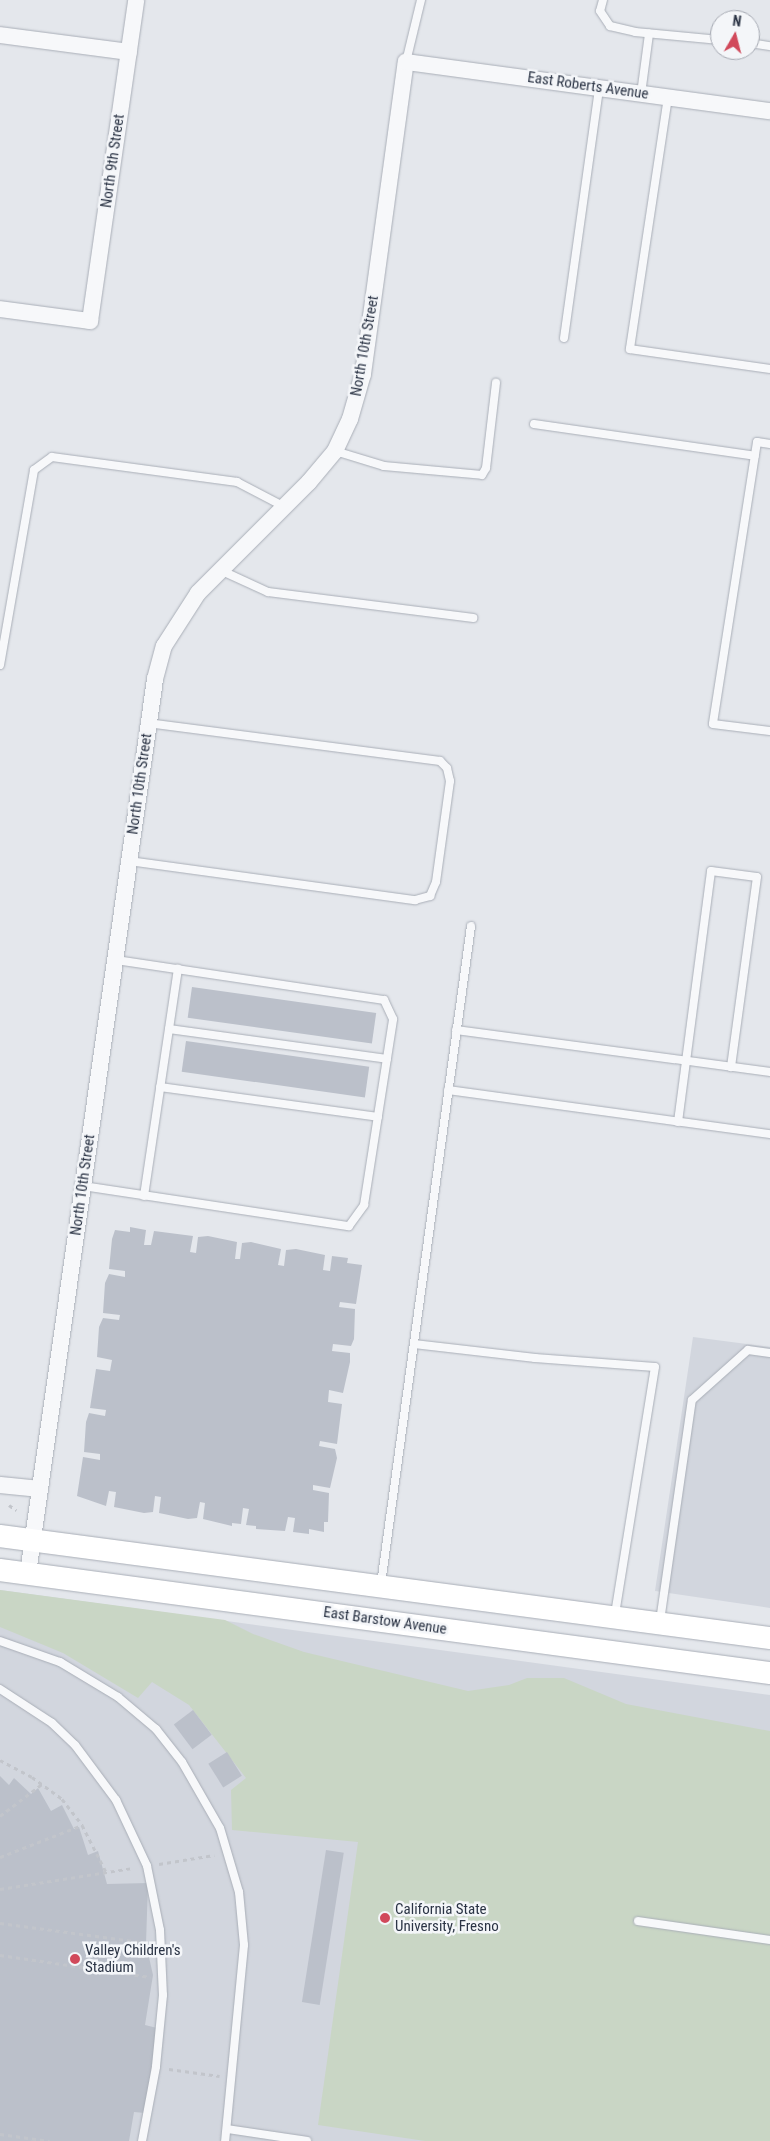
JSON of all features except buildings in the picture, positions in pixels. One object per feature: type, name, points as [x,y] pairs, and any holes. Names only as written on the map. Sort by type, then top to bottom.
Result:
[{"type":"main road","points":[[0,1536],[770,1638]]},
{"type":"main road","name":"East Barstow Avenue","points":[[0,1570],[770,1673]]},
{"type":"street","name":"North 9th Street","points":[[0,309],[90,321],[136,0]]},
{"type":"street","points":[[0,35],[129,52]]},
{"type":"street","name":"East Roberts Avenue","points":[[406,62],[770,111]]},
{"type":"street","name":"North 10th Street","points":[[28,1573],[149,723],[164,646],[198,593],[285,507],[335,451],[350,420],[363,374],[406,62]]},
{"type":"street","points":[[0,1485],[40,1489]]},
{"type":"lane","points":[[406,62],[420,0]]},
{"type":"lane","points":[[602,0],[600,11],[610,26],[649,34],[710,39]]},
{"type":"lane","points":[[642,94],[649,34]]},
{"type":"lane","points":[[564,338],[599,88]]},
{"type":"lane","points":[[668,97],[630,349],[770,369]]},
{"type":"lane","points":[[335,451],[384,466],[482,475],[486,468],[496,384]]},
{"type":"lane","points":[[534,424],[755,456]]},
{"type":"lane","points":[[770,444],[758,442],[755,456],[713,724],[770,731]]},
{"type":"lane","points":[[0,665],[34,470],[52,457],[237,482],[285,507]]},
{"type":"lane","points":[[220,570],[268,592],[473,618]]},
{"type":"lane","points":[[129,861],[422,900],[433,891],[438,863],[450,774],[440,761],[149,723]]},
{"type":"lane","points":[[678,1122],[711,871],[757,877],[731,1068]]},
{"type":"lane","points":[[380,1586],[470,926]]},
{"type":"lane","points":[[83,1186],[349,1226],[364,1205],[393,1019],[384,1000],[115,960]]},
{"type":"lane","points":[[144,1196],[178,969]]},
{"type":"lane","points":[[169,1028],[387,1059]]},
{"type":"lane","points":[[456,1030],[770,1072]]},
{"type":"lane","points":[[160,1087],[378,1117]]},
{"type":"lane","points":[[448,1090],[770,1134]]},
{"type":"lane","points":[[414,1344],[535,1358],[655,1367],[614,1617]]},
{"type":"lane","points":[[660,1623],[692,1400],[748,1350],[770,1353]]},
{"type":"lane","points":[[0,1641],[36,1652],[79,1671],[118,1696],[156,1730],[207,1802],[229,1852],[241,1907],[244,1945],[233,2078],[225,2141]]},
{"type":"lane","points":[[0,1689],[52,1723],[75,1745],[120,1807],[147,1866],[161,1945],[163,1979],[156,2067],[142,2141]]},
{"type":"lane","points":[[638,1921],[770,1940]]},
{"type":"lane","points":[[227,2129],[308,2141]]},
{"type":"path","points":[[0,1760],[42,1784],[62,1799],[82,1825],[106,1872]]},
{"type":"path","points":[[0,1816],[42,1784]]},
{"type":"path","points":[[0,1857],[82,1825]]},
{"type":"path","points":[[0,1889],[229,1852]]},
{"type":"path","points":[[0,1923],[161,1945]]},
{"type":"path","points":[[0,1955],[163,1979]]},
{"type":"path","points":[[156,2067],[233,2078]]},
{"type":"path","points":[[0,2134],[50,2141]]},
{"type":"shaded area","points":[[693,1337],[770,1347],[770,1608],[655,1591]]},
{"type":"shaded area","name":"California State University, Fresno","points":[[0,1590],[770,1695],[770,2141],[0,2141]]},
{"type":"green space","points":[[0,1590],[225,1620],[253,1634],[304,1652],[468,1691],[509,1685],[527,1678],[564,1678],[626,1704],[770,1731],[770,2141],[425,2141],[318,2125],[358,1842],[232,1830],[231,1790],[246,1778],[189,1705],[152,1682],[138,1698],[63,1653],[0,1627]]},
{"type":"place","name":"California State University, Fresno","points":[[385,1918]]},
{"type":"place","name":"Valley Children's Stadium","points":[[75,1959]]}]
